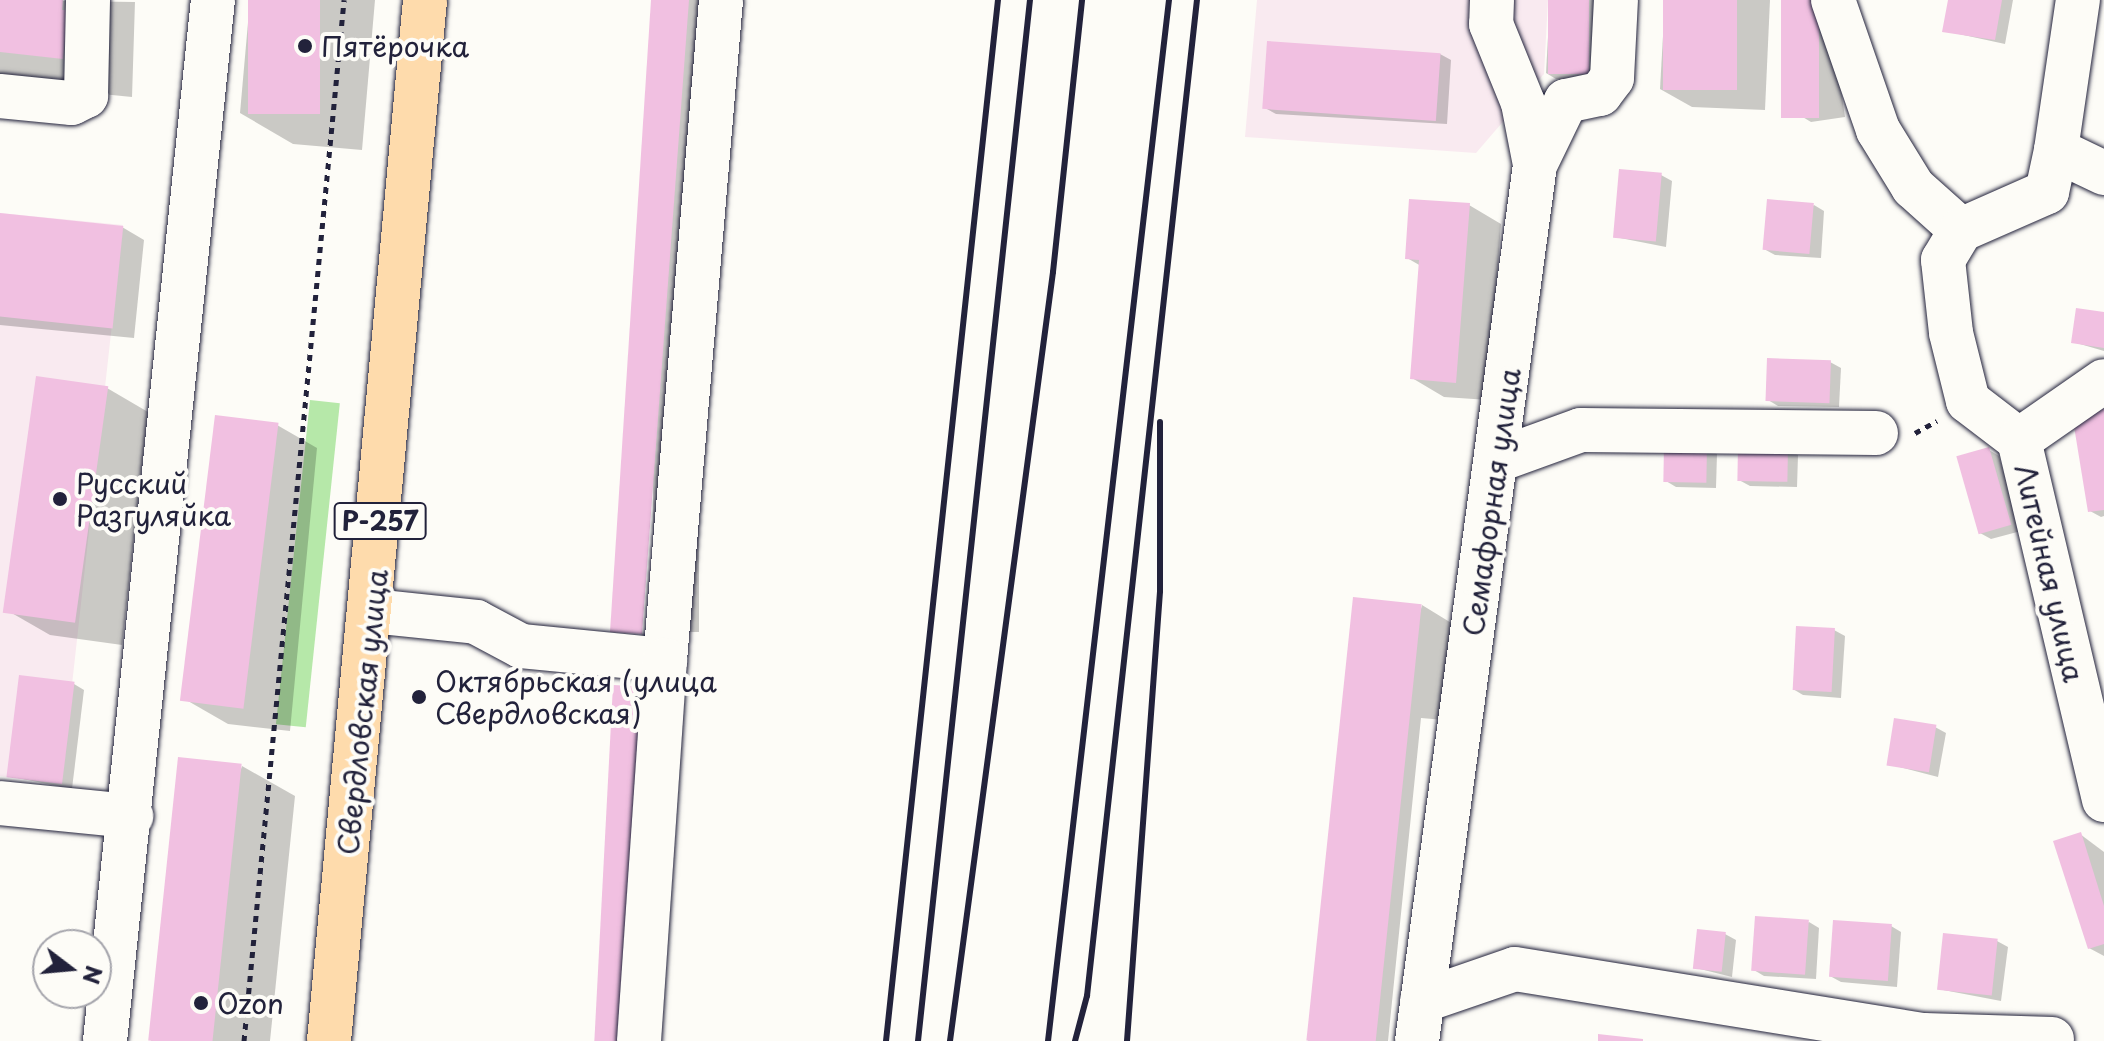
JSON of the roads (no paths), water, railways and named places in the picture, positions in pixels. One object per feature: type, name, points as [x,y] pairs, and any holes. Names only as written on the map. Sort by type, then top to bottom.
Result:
[{"type":"highway","name":"Свердловская улица","points":[[329,1041],[372,611],[425,0]]},
{"type":"street","points":[[0,96],[72,103],[86,96],[88,0]]},
{"type":"street","points":[[105,1041],[131,816],[213,0]]},
{"type":"street","points":[[639,1041],[665,660],[721,0]]},
{"type":"street","points":[[1492,0],[1491,24],[1523,103],[1535,165]]},
{"type":"street","name":"Семафорная улица","points":[[1420,1021],[1498,460],[1535,165],[1566,101],[1600,94],[1612,78],[1616,0]]},
{"type":"street","points":[[1833,0],[1878,130],[1913,187],[1961,230],[2047,192],[2078,0]]},
{"type":"street","points":[[2056,150],[2104,173]]},
{"type":"street","name":"Литейная улица","points":[[1961,230],[1943,260],[1951,333],[1968,401],[2019,440],[2104,800]]},
{"type":"street","points":[[2019,440],[2104,381]]},
{"type":"street","points":[[1498,460],[1581,430],[1876,433]]},
{"type":"street","points":[[372,611],[476,622],[521,646],[665,660]]},
{"type":"street","points":[[0,803],[131,816]]},
{"type":"street","points":[[1420,1021],[1515,969],[1924,1038],[2052,1039]]},
{"type":"railway","points":[[886,1041],[998,0]]},
{"type":"railway","points":[[918,1041],[1030,0]]},
{"type":"railway","points":[[950,1041],[1053,272],[1082,0]]},
{"type":"railway","points":[[1048,1041],[1169,0]]},
{"type":"railway","points":[[1075,1041],[1087,996],[1197,0]]},
{"type":"railway","points":[[1127,1041],[1160,591],[1160,422]]},
{"type":"place","name":"Пятёрочка","points":[[305,46]]},
{"type":"place","name":"Русский Разгуляйка","points":[[60,499]]},
{"type":"place","name":"Октябрьская (улица Свердловская)","points":[[419,697]]},
{"type":"place","name":"Ozon","points":[[201,1003]]}]
